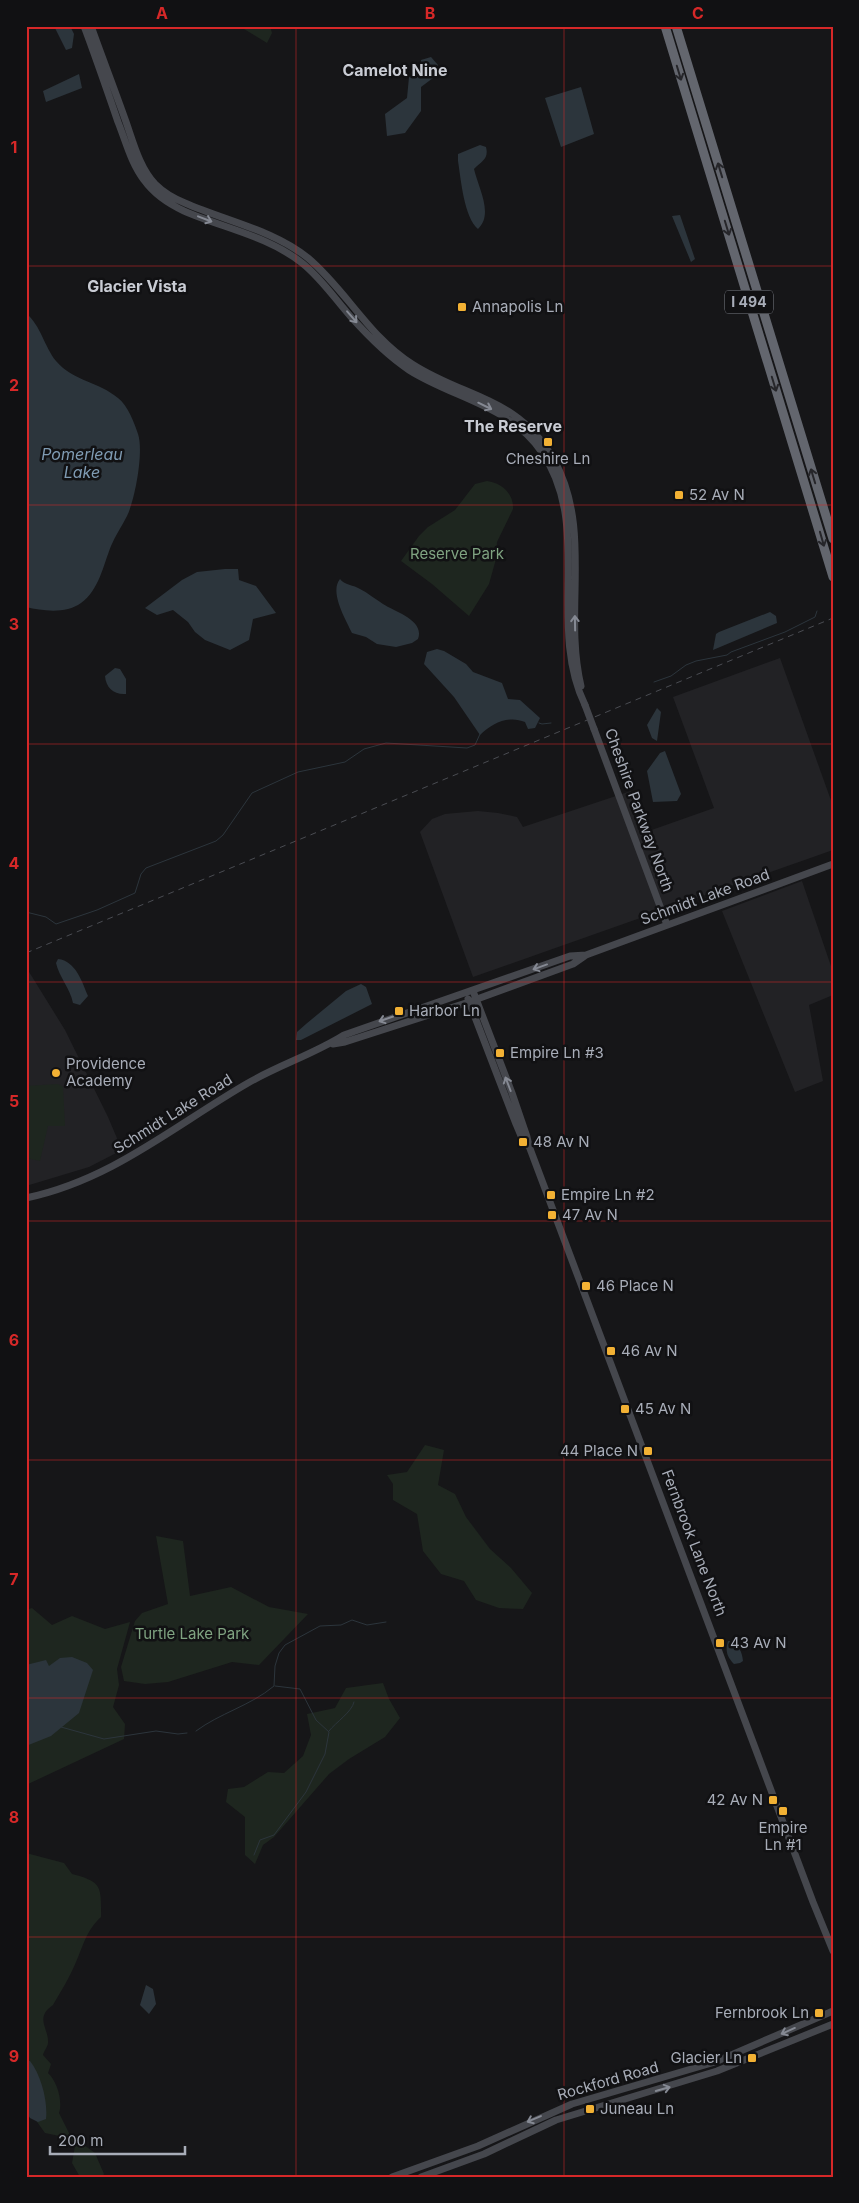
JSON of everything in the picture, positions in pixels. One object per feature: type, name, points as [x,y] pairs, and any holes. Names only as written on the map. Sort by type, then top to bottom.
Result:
[{"type":"highway","name":"I 494","points":[[665,26],[833,577]]},
{"type":"highway","name":"I 494","points":[[676,26],[833,539]]},
{"type":"street","name":"Cheshire Parkway North","points":[[84,26],[132,160],[145,182],[154,191],[183,210],[264,241],[292,255],[314,274],[360,326],[397,361],[429,382],[482,404],[511,420],[530,437],[541,451],[559,486],[565,510],[568,534],[568,633],[573,676],[667,925]]},
{"type":"street","name":"Cheshire Parkway North","points":[[91,26],[139,158],[144,169],[155,184],[168,195],[186,204],[270,236],[296,250],[320,269],[369,326],[400,356],[431,374],[504,407],[526,424],[539,438],[557,466],[571,501],[575,533],[576,656],[585,705]]},
{"type":"street","name":"Schmidt Lake Road","points":[[330,1044],[345,1042],[473,1001],[573,964],[586,955],[833,864]]},
{"type":"street","name":"Schmidt Lake Road","points":[[26,1198],[69,1185],[126,1160],[251,1081],[360,1028],[470,992],[570,956],[586,955]]},
{"type":"street","name":"Fernbrook Lane North","points":[[470,992],[516,1124],[524,1143],[528,1146],[813,1902],[833,1950]]},
{"type":"street","name":"Rockford Road","points":[[392,2177],[478,2146],[572,2104],[715,2062],[833,2011]]},
{"type":"street","name":"Rockford Road","points":[[421,2177],[484,2154],[556,2120],[717,2071],[833,2024]]},
{"type":"shaded area","points":[[780,658],[833,806],[833,850],[473,977],[420,832],[432,819],[445,814],[478,811],[517,817],[523,827],[631,791],[646,832],[714,808],[673,697]]},
{"type":"shaded area","points":[[802,881],[833,972],[833,995],[809,1005],[823,1081],[795,1092],[722,911]]},
{"type":"shaded area","name":"Providence Academy","points":[[26,967],[65,1030],[108,1117],[122,1150],[89,1167],[26,1186]]},
{"type":"green space","points":[[239,26],[270,26],[272,33],[267,43]]},
{"type":"green space","name":"Reserve Park","points":[[487,481],[498,484],[506,490],[513,504],[513,509],[497,542],[496,559],[489,584],[469,616],[432,584],[401,561],[428,527],[455,510],[475,484]]},
{"type":"green space","points":[[58,1084],[63,1087],[65,1126],[48,1126],[40,1161],[26,1158],[26,1086]]},
{"type":"green space","points":[[425,1445],[444,1450],[438,1485],[455,1494],[466,1517],[490,1549],[511,1568],[532,1593],[523,1609],[499,1608],[476,1600],[464,1581],[441,1574],[423,1551],[417,1514],[393,1500],[393,1484],[387,1475],[407,1472]]},
{"type":"green space","name":"Turtle Lake Park","points":[[156,1536],[183,1541],[190,1596],[231,1587],[269,1607],[308,1614],[259,1665],[232,1662],[168,1682],[145,1684],[124,1681],[121,1667],[135,1621],[142,1613],[168,1604]]},
{"type":"green space","points":[[32,1608],[52,1625],[72,1616],[105,1629],[130,1622],[117,1669],[119,1685],[113,1707],[125,1724],[124,1739],[26,1785],[26,1610]]},
{"type":"green space","points":[[383,1683],[389,1699],[400,1718],[385,1737],[329,1774],[274,1837],[263,1845],[255,1864],[245,1855],[245,1817],[226,1802],[228,1789],[244,1787],[268,1772],[284,1773],[303,1756],[311,1735],[307,1714],[335,1708],[346,1688]]},
{"type":"green space","points":[[26,1853],[64,1863],[72,1874],[95,1883],[100,1892],[101,1917],[83,1944],[74,1968],[53,2005],[44,2014],[43,2019],[48,2043],[43,2055],[51,2064],[48,2073],[54,2081],[58,2092],[59,2113],[70,2135],[95,2153],[104,2174],[102,2177],[80,2177],[72,2163],[75,2146],[69,2138],[45,2133],[26,2104]]},
{"type":"water","points":[[54,26],[70,26],[74,34],[72,48],[66,50]]},
{"type":"water","points":[[431,57],[438,65],[437,75],[421,87],[421,111],[405,133],[387,136],[385,114],[407,98],[409,77],[421,65],[421,60]]},
{"type":"water","points":[[79,74],[82,88],[46,102],[43,91]]},
{"type":"water","points":[[581,87],[594,134],[561,147],[545,98]]},
{"type":"water","points":[[480,145],[486,147],[487,154],[484,160],[474,169],[485,208],[483,223],[478,229],[469,216],[466,207],[460,178],[458,154]]},
{"type":"water","points":[[680,215],[695,259],[691,262],[672,216]]},
{"type":"water","name":"Pomerleau Lake","points":[[26,313],[35,324],[56,361],[63,368],[103,388],[122,401],[133,419],[140,442],[138,475],[133,499],[127,516],[114,538],[100,577],[87,598],[75,606],[61,610],[40,610],[26,607]]},
{"type":"water","points":[[238,569],[239,580],[256,586],[276,613],[253,619],[249,640],[230,650],[205,640],[195,632],[188,622],[173,610],[157,615],[145,608],[182,580],[197,572]]},
{"type":"water","points":[[340,579],[344,583],[358,588],[408,617],[417,627],[419,632],[418,639],[412,643],[396,647],[377,644],[366,637],[352,633],[337,598],[336,591]]},
{"type":"water","points":[[770,612],[776,616],[777,623],[713,650],[716,634],[719,632]]},
{"type":"water","points":[[437,649],[466,664],[473,672],[502,683],[508,699],[520,700],[540,718],[535,728],[528,729],[525,722],[513,719],[501,721],[480,735],[454,697],[424,664],[427,652]]},
{"type":"water","points":[[115,668],[120,669],[126,679],[126,694],[114,692],[107,684],[105,676]]},
{"type":"water","points":[[657,708],[661,712],[657,741],[652,738],[647,725]]},
{"type":"water","points":[[665,751],[681,794],[677,801],[653,802],[647,771],[660,753]]},
{"type":"water","points":[[58,959],[74,968],[81,979],[88,996],[80,1005],[73,1003],[70,992],[57,968],[56,963]]},
{"type":"water","points":[[361,984],[366,987],[372,1004],[301,1040],[296,1040],[297,1032],[306,1024],[346,991]]},
{"type":"water","points":[[728,1641],[732,1641],[740,1650],[743,1661],[740,1663],[734,1664],[728,1656]]},
{"type":"water","points":[[72,1657],[87,1663],[93,1670],[79,1713],[51,1736],[26,1746],[26,1665],[46,1660],[49,1666],[60,1658]]},
{"type":"water","points":[[146,1985],[153,1989],[156,2004],[149,2014],[140,2005]]},
{"type":"water","points":[[26,2061],[30,2061],[34,2067],[45,2096],[46,2119],[38,2122],[30,2118],[26,2112]]},
{"type":"waterway","points":[[654,682],[671,676],[686,665],[696,661],[727,655],[785,632],[815,617],[817,611]]},
{"type":"waterway","points":[[539,723],[551,723]]},
{"type":"waterway","points":[[26,912],[46,917],[56,924],[97,910],[135,893],[141,874],[146,868],[216,841],[223,835],[252,793],[298,772],[345,762],[364,749],[386,743],[467,748],[475,745],[480,734]]},
{"type":"waterway","points":[[196,1731],[255,1699],[274,1686],[275,1666],[279,1653],[285,1645],[320,1626],[341,1625],[352,1620],[367,1625],[386,1622]]},
{"type":"waterway","points":[[254,1855],[260,1840],[274,1835],[306,1792],[325,1754],[329,1732],[316,1720],[300,1689],[275,1686]]},
{"type":"waterway","points":[[329,1731],[347,1713],[354,1702]]},
{"type":"waterway","points":[[61,1727],[104,1739],[156,1731],[178,1734],[187,1733]]},
{"type":"railway","points":[[26,953],[833,618]]},
{"type":"place","name":"Annapolis Ln","points":[[462,307]]},
{"type":"place","name":"Cheshire Ln","points":[[548,442]]},
{"type":"place","name":"52 Av N","points":[[679,495]]},
{"type":"place","name":"Harbor Ln","points":[[399,1011]]},
{"type":"place","name":"Empire Ln #3","points":[[500,1053]]},
{"type":"place","name":"Providence Academy","points":[[56,1073]]},
{"type":"place","name":"48 Av N","points":[[523,1142]]},
{"type":"place","name":"Empire Ln #2","points":[[551,1195]]},
{"type":"place","name":"47 Av N","points":[[552,1215]]},
{"type":"place","name":"46 Place N","points":[[586,1286]]},
{"type":"place","name":"46 Av N","points":[[611,1351]]},
{"type":"place","name":"45 Av N","points":[[625,1409]]},
{"type":"place","name":"44 Place N","points":[[648,1451]]},
{"type":"place","name":"43 Av N","points":[[720,1643]]},
{"type":"place","name":"42 Av N","points":[[773,1800]]},
{"type":"place","name":"Empire Ln #1","points":[[783,1811]]},
{"type":"place","name":"Fernbrook Ln","points":[[819,2013]]},
{"type":"place","name":"Glacier Ln","points":[[752,2058]]},
{"type":"place","name":"Juneau Ln","points":[[590,2109]]},
{"type":"district","name":"Camelot Nine","points":[[395,70]]},
{"type":"district","name":"Glacier Vista","points":[[137,286]]},
{"type":"district","name":"The Reserve","points":[[513,426]]}]
